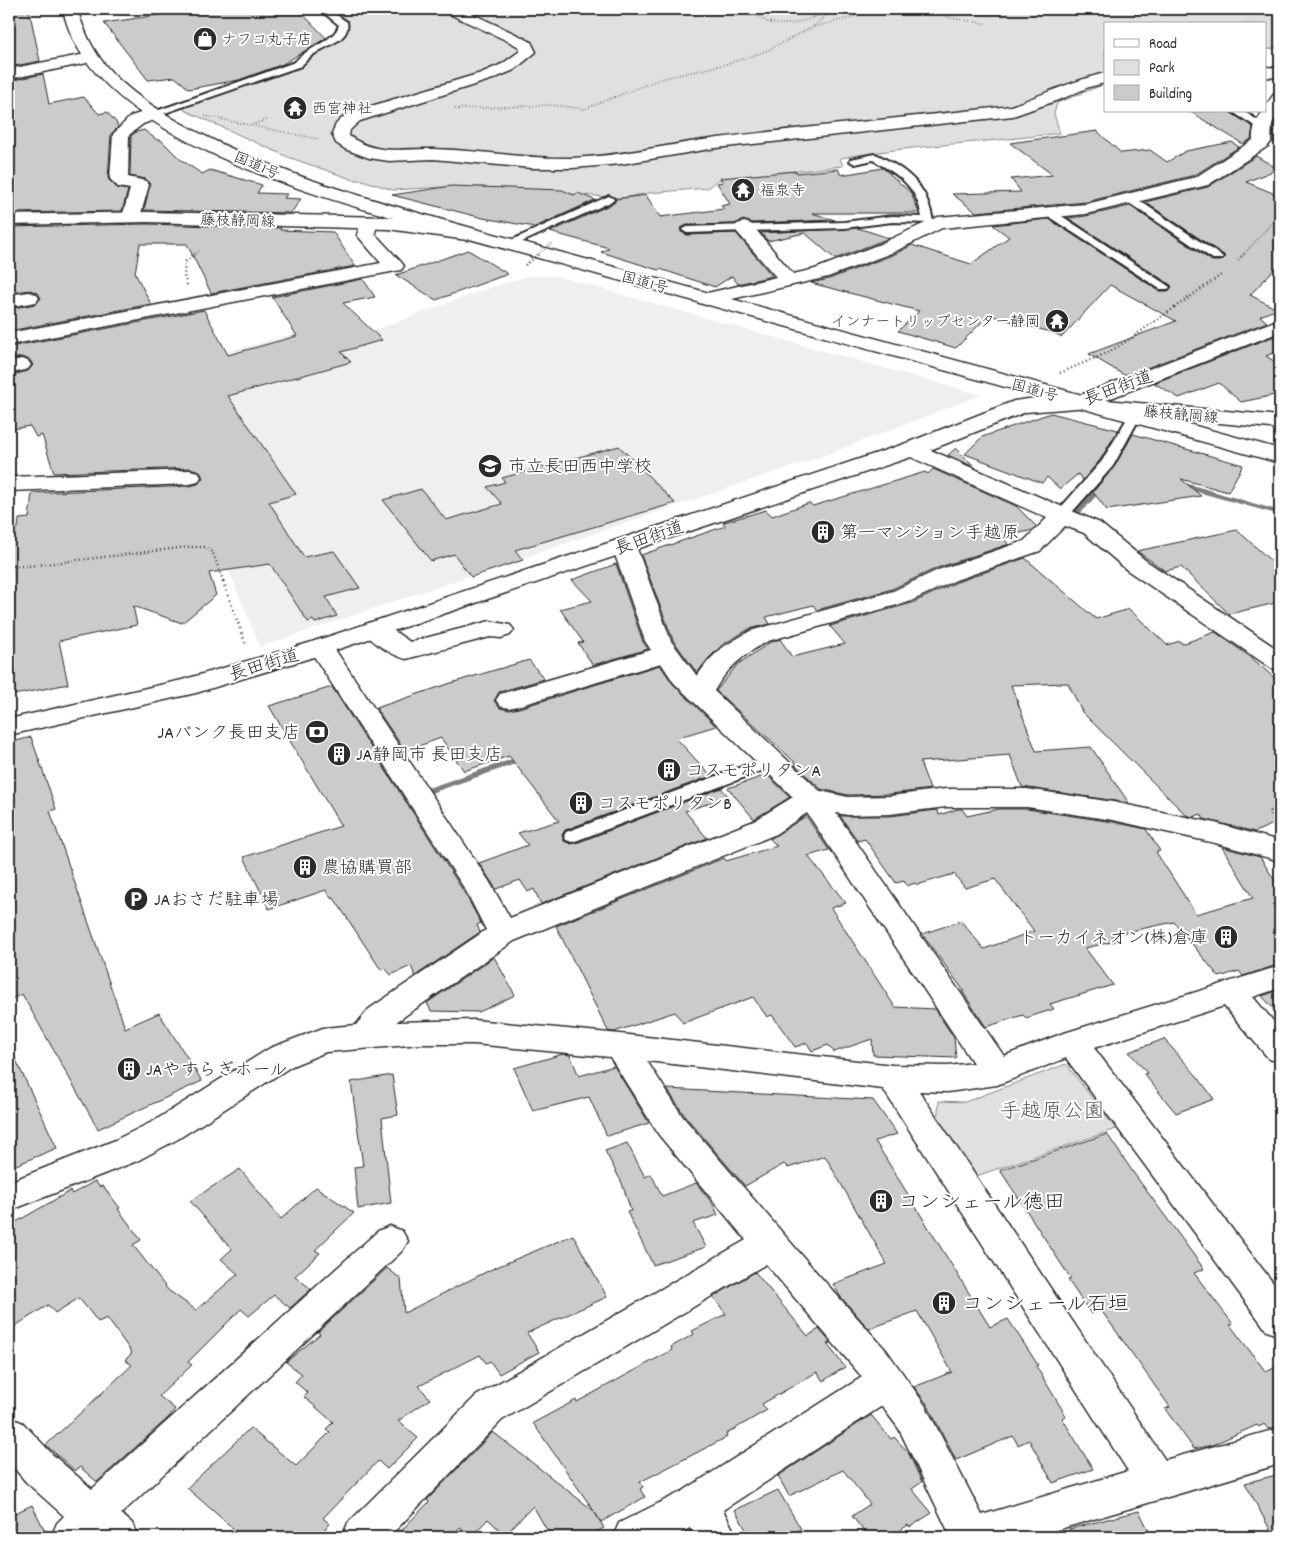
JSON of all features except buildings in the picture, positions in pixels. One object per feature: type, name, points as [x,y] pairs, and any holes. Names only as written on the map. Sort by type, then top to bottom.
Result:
[{"type":"main road","name":"国道1号","points":[[70,9],[73,24],[91,58],[107,77],[129,97],[153,114],[186,132],[270,171],[335,195],[467,234],[1280,456]]},
{"type":"main road","points":[[450,9],[517,40],[526,45],[528,52],[508,67],[487,76],[354,117],[342,128],[340,134],[342,139],[351,145],[375,154],[389,156],[433,154],[532,163],[598,162],[716,143],[1013,111],[1058,96],[1084,83],[1104,78]]},
{"type":"main road","points":[[9,74],[91,58]]},
{"type":"main road","points":[[1266,72],[1280,73]]},
{"type":"main road","points":[[706,299],[822,273],[919,233],[933,222],[1086,209],[1202,180],[1262,134],[1280,97]]},
{"type":"main road","points":[[130,217],[140,185],[124,183],[120,179],[121,134],[137,120],[153,114]]},
{"type":"main road","points":[[1262,134],[1280,146]]},
{"type":"main road","points":[[290,222],[317,220],[344,212],[349,206],[346,201],[335,195]]},
{"type":"main road","name":"藤枝静岡線","points":[[9,220],[130,217],[388,223],[467,234]]},
{"type":"main road","points":[[9,339],[198,305],[394,266],[366,235],[368,223]]},
{"type":"main road","points":[[744,228],[789,281]]},
{"type":"main road","points":[[9,301],[29,298]]},
{"type":"main road","name":"長田街道","points":[[9,727],[187,687],[321,647],[912,449],[1022,406],[1050,402],[1081,402],[1280,325]]},
{"type":"main road","name":"藤枝静岡線","points":[[1081,402],[1154,412],[1280,422]]},
{"type":"main road","points":[[1280,432],[1277,436],[1280,445]]},
{"type":"main road","points":[[912,449],[1092,528],[1136,566],[1280,662]]},
{"type":"main road","points":[[9,484],[190,477]]},
{"type":"main road","points":[[700,692],[714,669],[736,647],[759,636],[902,596],[947,575],[1032,546],[1046,534],[1061,516]]},
{"type":"main road","points":[[624,546],[658,641],[665,654],[683,677],[811,798],[997,1072]]},
{"type":"main road","points":[[375,629],[406,652],[490,630],[501,630]]},
{"type":"main road","points":[[1254,643],[1280,636]]},
{"type":"main road","points":[[321,647],[474,880],[503,933]]},
{"type":"main road","points":[[509,700],[665,654]]},
{"type":"main road","points":[[366,1036],[380,1017],[503,933],[764,828],[811,798],[848,806],[890,805],[946,798],[982,796],[1027,798],[1113,811],[1215,833],[1280,851]]},
{"type":"main road","points":[[9,1197],[125,1151],[166,1130],[281,1057],[323,1040],[421,1032],[474,1032],[620,1046],[893,1078],[948,1079],[997,1072],[1072,1043],[1280,976]]},
{"type":"main road","points":[[1231,993],[1280,1050]]},
{"type":"main road","points":[[1072,1043],[1280,1320]]},
{"type":"main road","points":[[620,1046],[671,1126],[770,1244],[873,1362],[912,1417],[972,1537],[1156,1481],[1280,1446]]},
{"type":"main road","points":[[893,1078],[1156,1481]]},
{"type":"main road","points":[[9,1435],[94,1530],[390,1241]]},
{"type":"main road","points":[[362,1537],[489,1408],[770,1244]]},
{"type":"main road","points":[[633,1537],[697,1504],[887,1382]]},
{"type":"main road","points":[[697,1504],[716,1537]]},
{"type":"lane","points":[[153,114],[298,64],[310,52],[340,36],[344,24],[333,14],[323,9]]},
{"type":"lane","points":[[1237,112],[1262,134]]},
{"type":"lane","points":[[687,230],[844,225],[892,219],[933,222],[920,190],[910,179],[875,157],[855,161]]},
{"type":"lane","points":[[1130,198],[1218,257]]},
{"type":"lane","points":[[509,244],[609,199]]},
{"type":"lane","points":[[1050,213],[1164,288]]},
{"type":"lane","points":[[1061,516],[1108,464],[1134,417]]},
{"type":"lane","points":[[572,836],[771,761]]},
{"type":"path","points":[[769,9],[758,15],[762,20],[771,24],[799,22],[834,9]]},
{"type":"path","points":[[452,109],[552,105],[585,109],[660,79],[727,64],[766,51],[814,27],[884,9]]},
{"type":"path","points":[[926,9],[951,18],[987,24]]},
{"type":"path","points":[[814,27],[829,12]]},
{"type":"path","points":[[176,107],[225,121],[351,145]]},
{"type":"path","points":[[250,126],[268,119]]},
{"type":"path","points":[[518,262],[526,265],[552,243]]},
{"type":"path","points":[[198,305],[187,284],[184,268],[185,262],[199,251]]},
{"type":"path","points":[[9,566],[37,565],[188,547],[204,547],[213,553],[247,649]]},
{"type":"shaded area","name":"市立長田西中学校","points":[[529,276],[556,276],[981,395],[826,455],[260,647],[149,373],[326,325],[343,340],[498,285]]},
{"type":"green space","points":[[326,9],[1280,9],[1280,47],[1266,50],[1266,22],[1104,22],[1104,84],[1057,103],[1054,114],[1060,133],[867,154],[840,158],[843,166],[717,180],[708,188],[649,193],[621,198],[478,187],[393,190],[362,180],[354,180],[288,157],[184,110],[186,106],[301,65],[313,54],[338,42],[344,36],[347,24],[340,16]]},
{"type":"green space","name":"手越原公園","points":[[1066,1064],[1116,1129],[973,1177],[937,1120],[939,1101],[965,1102]]},
{"type":"waterway","points":[[1179,484],[1280,513]]},
{"type":"waterway","points":[[1069,521],[1101,486]]},
{"type":"waterway","points":[[428,791],[524,758]]},
{"type":"place","name":"ナフコ丸子店","points":[[205,39]]},
{"type":"place","name":"西宮神社","points":[[295,108]]},
{"type":"place","name":"福泉寺","points":[[743,190]]},
{"type":"place","name":"インナートリップセンター静岡","points":[[1057,321]]},
{"type":"place","name":"市立長田西中学校","points":[[490,466]]},
{"type":"place","name":"第一マンション手越原","points":[[823,532]]},
{"type":"place","name":"JAバンク長田支店","points":[[317,732]]},
{"type":"place","name":"JA静岡市 長田支店","points":[[339,754]]},
{"type":"place","name":"コスモポリタンA","points":[[669,770]]},
{"type":"place","name":"コスモポリタンB","points":[[581,803]]},
{"type":"place","name":"農協購買部","points":[[305,867]]},
{"type":"place","name":"JAおさだ駐車場","points":[[136,899]]},
{"type":"place","name":"トーカイネオン(株)倉庫","points":[[1226,937]]},
{"type":"place","name":"JAやすらぎホール","points":[[129,1069]]},
{"type":"place","name":"コンシェール徳田","points":[[881,1201]]},
{"type":"place","name":"コンシェール石垣","points":[[944,1303]]}]
